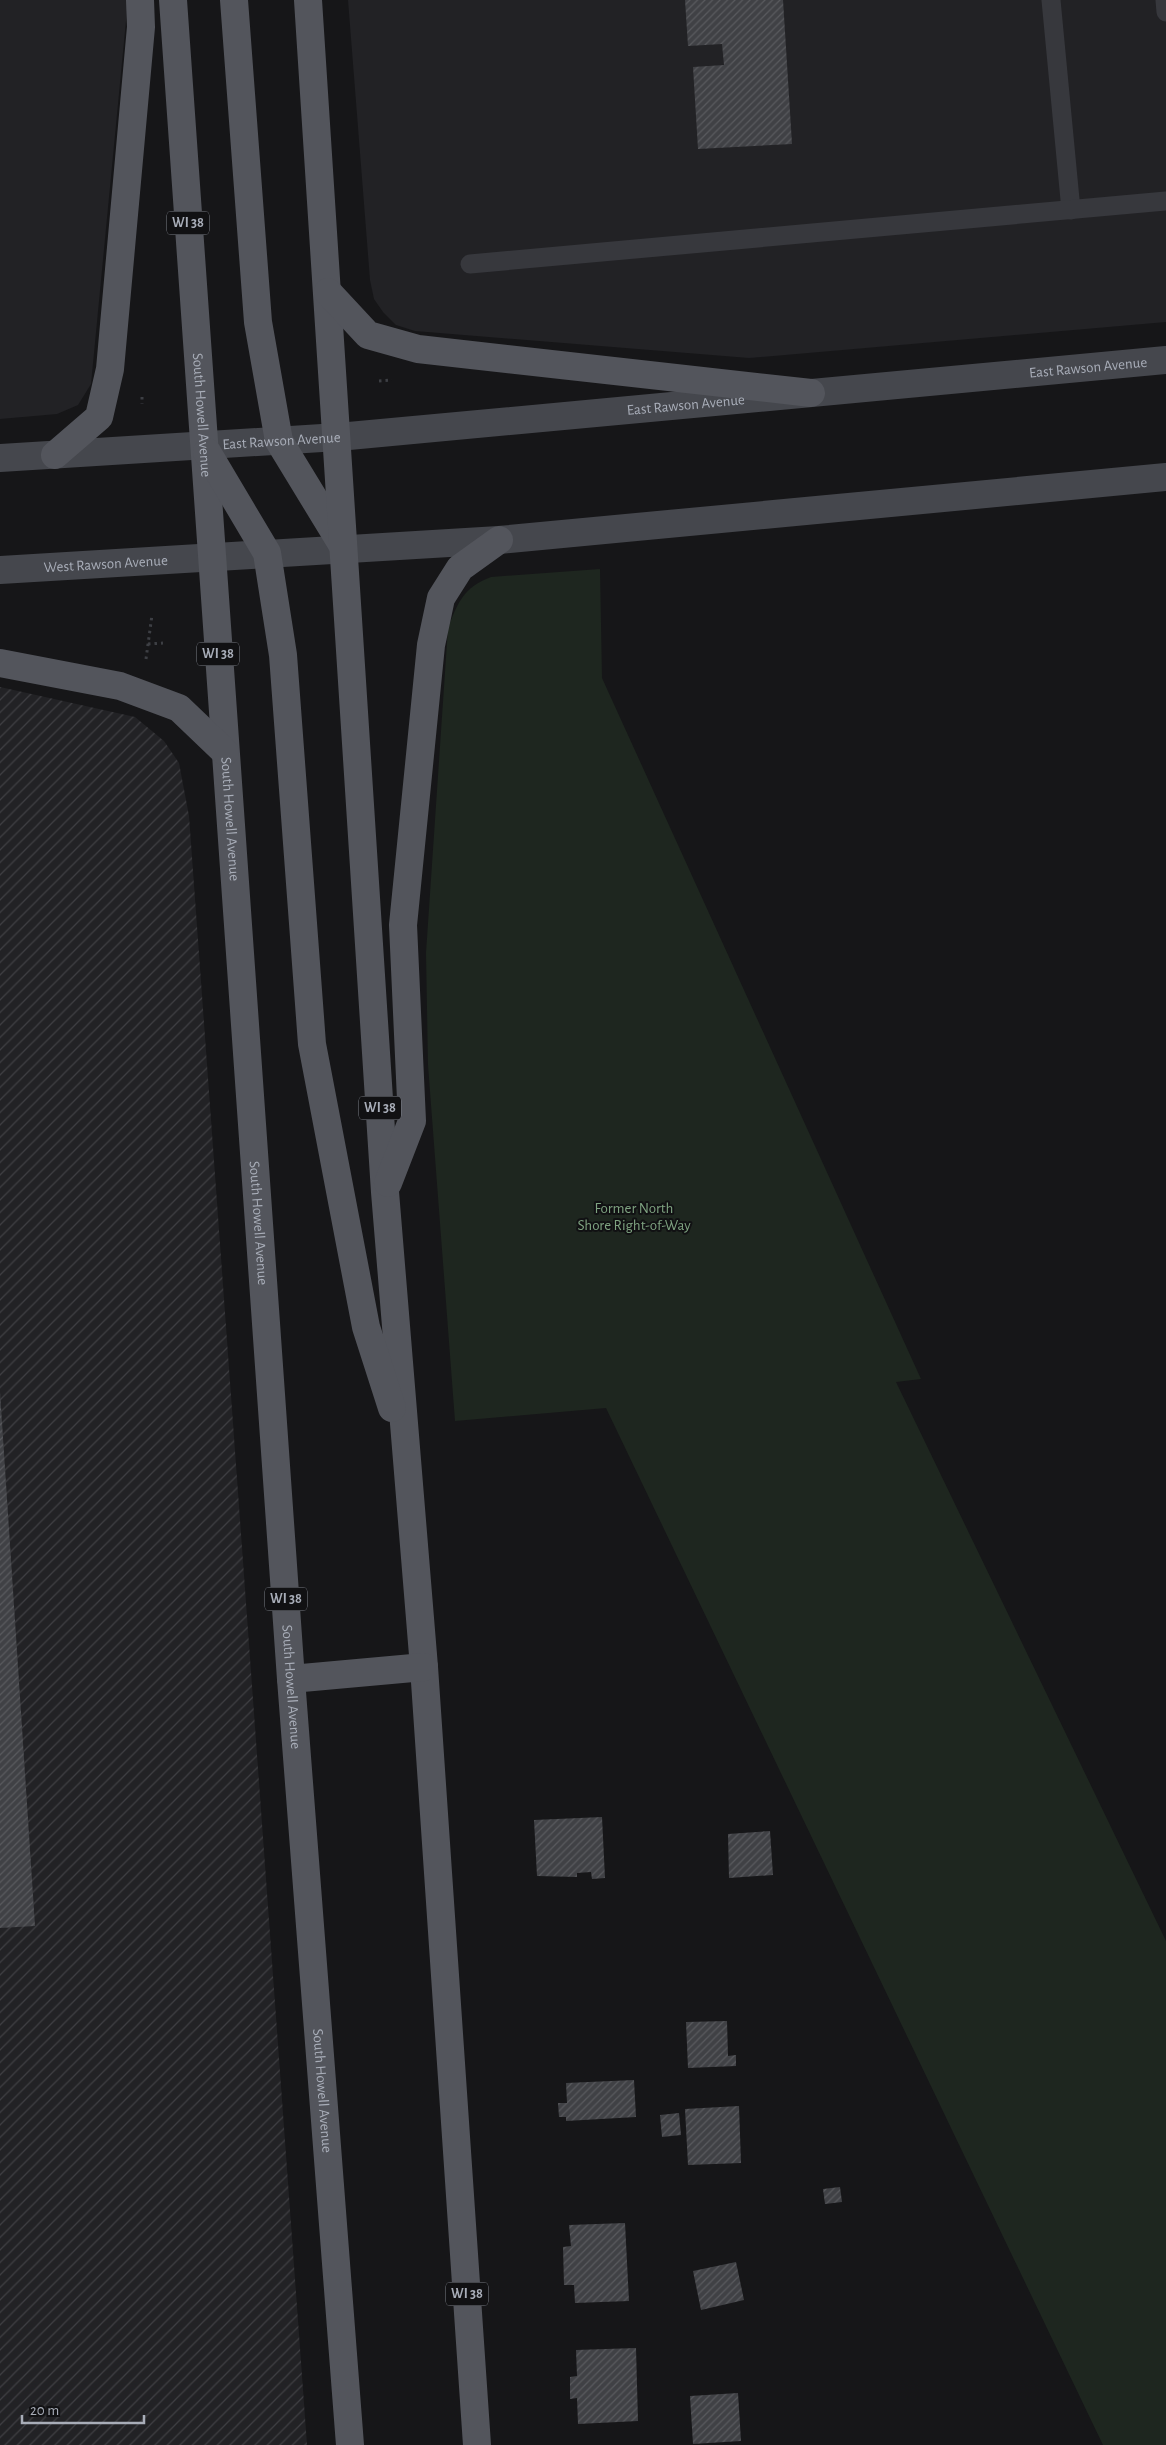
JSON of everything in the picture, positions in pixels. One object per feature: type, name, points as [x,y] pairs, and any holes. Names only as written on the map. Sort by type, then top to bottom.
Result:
[{"type":"main road","points":[[55,455],[99,417],[110,369],[141,27],[140,0]]},
{"type":"main road","name":"South Howell Avenue","points":[[173,0],[291,1679],[350,2445]]},
{"type":"main road","points":[[234,0],[258,322],[278,441],[345,549]]},
{"type":"main road","name":"WI 38","points":[[308,0],[338,437],[385,1192],[424,1667],[477,2445]]},
{"type":"main road","points":[[328,292],[368,335],[418,350],[812,393]]},
{"type":"main road","name":"East Rawson Avenue","points":[[204,446],[338,437],[1166,360]]},
{"type":"main road","points":[[0,458],[204,446],[267,553],[283,655],[312,1044],[366,1327],[406,1453]]},
{"type":"main road","points":[[211,556],[499,540],[1166,477]]},
{"type":"main road","points":[[385,1192],[412,1121],[403,925],[431,645],[441,598],[460,568],[499,540]]},
{"type":"main road","name":"West Rawson Avenue","points":[[0,570],[211,556]]},
{"type":"main road","points":[[0,663],[120,686],[179,708],[225,752]]},
{"type":"main road","points":[[291,1679],[424,1667]]},
{"type":"lane","points":[[1051,0],[1071,210]]},
{"type":"lane","points":[[1165,0],[1166,12]]},
{"type":"lane","points":[[470,264],[1166,201]]},
{"type":"path","points":[[146,662],[152,615]]},
{"type":"path","points":[[148,644],[163,644]]},
{"type":"shaded area","points":[[0,0],[128,0],[91,384],[78,405],[57,414],[0,419]]},
{"type":"shaded area","points":[[348,0],[1166,0],[1166,322],[749,358],[415,331],[396,325],[383,312],[374,299],[370,280]]},
{"type":"shaded area","points":[[0,687],[135,717],[164,741],[179,763],[189,816],[307,2445],[0,2445]]},
{"type":"green space","name":"Former North Shore Right-of-Way","points":[[600,569],[602,678],[921,1379],[896,1382],[1166,1941],[1166,2445],[1103,2445],[606,1408],[455,1421],[428,1065],[426,953],[448,628],[463,596],[474,586],[491,577]]},
{"type":"building","points":[[685,0],[783,0],[792,144],[698,149],[693,67],[724,65],[722,44],[688,46]]},
{"type":"building","points":[[0,1392],[35,1926],[0,1928]]},
{"type":"building","points":[[602,1817],[605,1878],[592,1879],[591,1872],[577,1873],[577,1877],[537,1876],[534,1820]]},
{"type":"building","points":[[770,1831],[773,1875],[729,1878],[728,1834]]},
{"type":"building","points":[[727,2021],[728,2056],[736,2055],[736,2066],[688,2068],[686,2022]]},
{"type":"building","points":[[634,2080],[636,2117],[566,2121],[566,2117],[559,2117],[558,2103],[567,2103],[566,2083]]},
{"type":"building","points":[[739,2106],[741,2163],[688,2165],[685,2109]]},
{"type":"building","points":[[679,2113],[681,2135],[662,2137],[660,2115]]},
{"type":"building","points":[[840,2187],[842,2202],[825,2204],[823,2189]]},
{"type":"building","points":[[625,2223],[629,2301],[575,2303],[574,2285],[564,2285],[563,2247],[571,2246],[569,2225]]},
{"type":"building","points":[[736,2262],[744,2300],[701,2310],[693,2271]]},
{"type":"building","points":[[636,2348],[638,2421],[578,2424],[577,2398],[570,2399],[570,2377],[577,2376],[576,2350]]},
{"type":"building","points":[[738,2393],[741,2441],[693,2444],[690,2396]]}]
